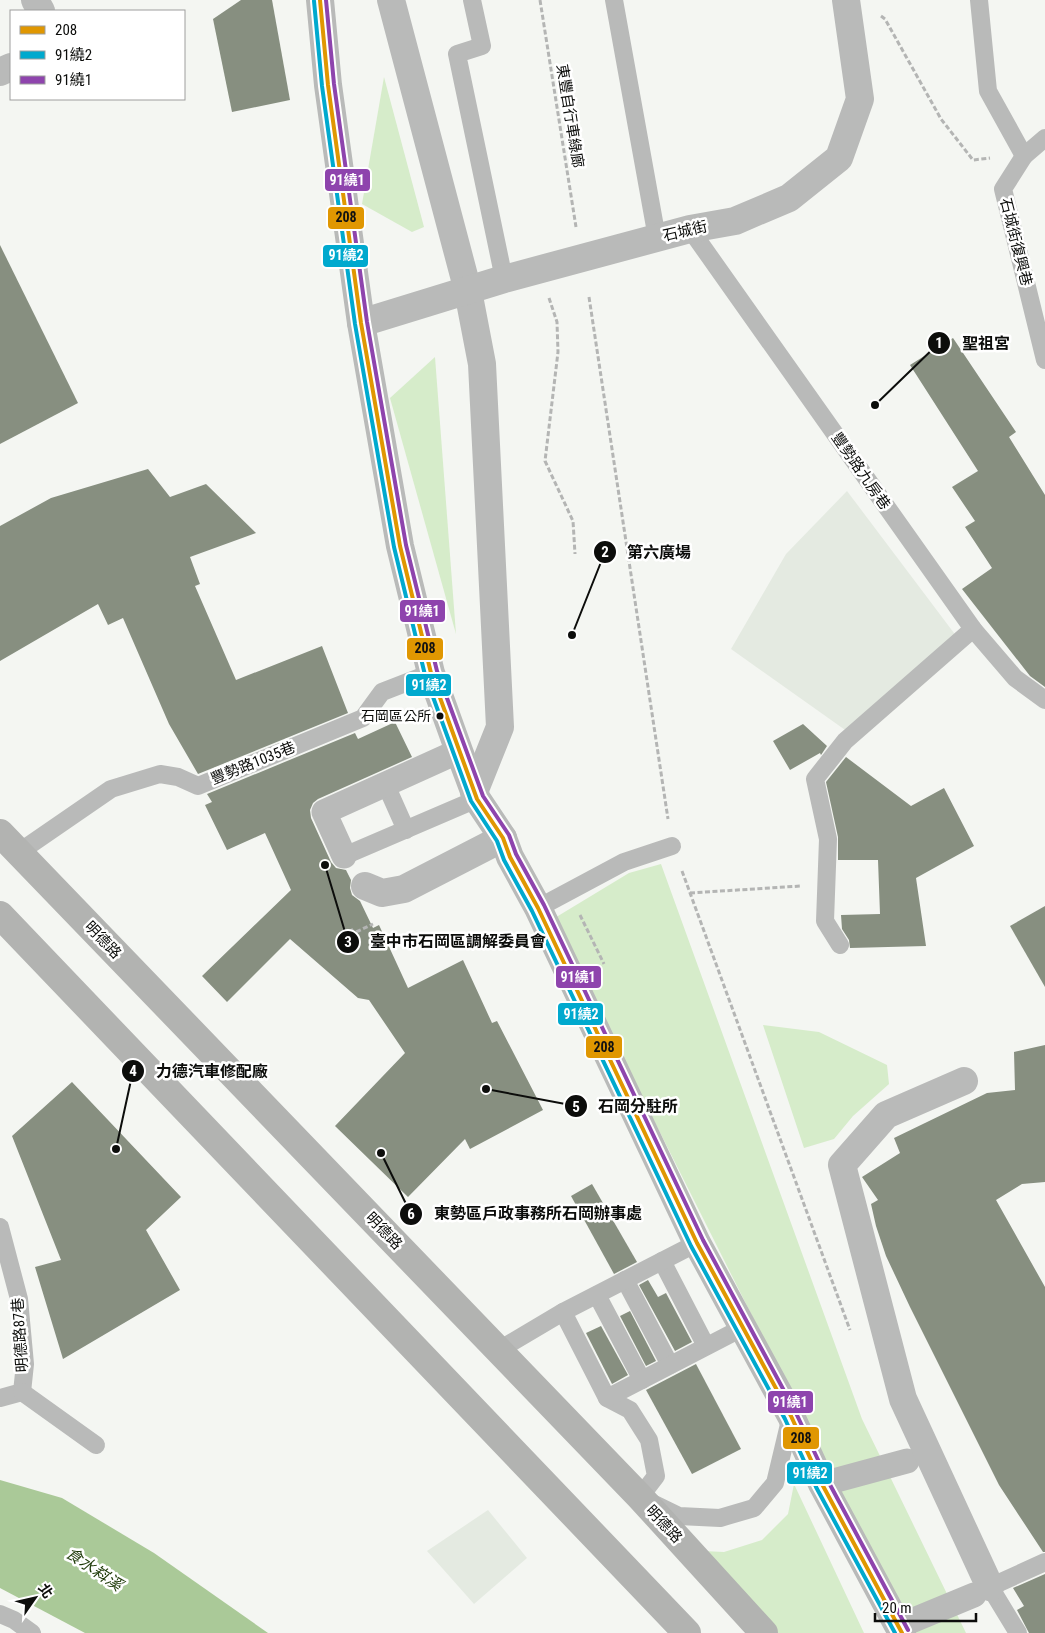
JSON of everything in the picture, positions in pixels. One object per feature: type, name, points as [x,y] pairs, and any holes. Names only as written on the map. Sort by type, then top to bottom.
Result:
[{"type":"main road","name":"明德路","points":[[9,843],[499,1350],[640,1498],[764,1633]]},
{"type":"main road","points":[[0,915],[687,1633]]},
{"type":"street","points":[[320,0],[328,85],[361,323],[400,546],[431,673],[476,795],[503,838],[510,857],[538,908],[697,1243],[791,1416],[822,1484],[900,1630],[982,1591],[918,1467],[903,1399],[842,1165],[886,1115],[964,1082]]},
{"type":"street","points":[[391,0],[468,291],[482,364],[500,727],[476,795]]},
{"type":"street","name":"石城街","points":[[361,323],[540,269],[690,229],[735,221],[789,198],[839,158],[860,99],[846,0]]},
{"type":"street","points":[[344,856],[324,812],[459,751]]},
{"type":"street","points":[[365,886],[382,893],[404,888],[503,838]]},
{"type":"street","points":[[822,1484],[918,1467]]},
{"type":"lane","points":[[472,0],[482,46],[458,54],[504,279]]},
{"type":"lane","points":[[614,0],[657,238]]},
{"type":"lane","points":[[980,0],[988,92],[1024,156]]},
{"type":"lane","name":"石城街復興巷","points":[[1045,138],[1024,156],[1004,188],[1045,360]]},
{"type":"lane","name":"豐勢路九房巷","points":[[690,229],[973,629],[1015,678],[1045,700]]},
{"type":"lane","points":[[840,945],[826,921],[828,840],[815,779],[845,742],[973,629]]},
{"type":"lane","name":"豐勢路1035巷","points":[[9,843],[111,789],[160,774],[178,776],[198,786],[363,718],[382,692],[431,673]]},
{"type":"lane","points":[[386,785],[406,830]]},
{"type":"lane","points":[[344,856],[406,830],[476,795]]},
{"type":"lane","points":[[538,908],[624,862],[672,846]]},
{"type":"lane","name":"明德路87巷","points":[[0,1227],[19,1299],[24,1364],[22,1392],[0,1398]]},
{"type":"lane","points":[[499,1350],[563,1312],[697,1243]]},
{"type":"lane","points":[[662,1261],[706,1346]]},
{"type":"lane","points":[[630,1278],[675,1363]]},
{"type":"lane","points":[[592,1297],[637,1382]]},
{"type":"lane","points":[[563,1312],[608,1398],[630,1410],[649,1440],[656,1476],[640,1498],[679,1516],[720,1518],[754,1508],[775,1483],[791,1416]]},
{"type":"lane","points":[[608,1398],[744,1327]]},
{"type":"lane","points":[[22,1392],[96,1445]]},
{"type":"lane","points":[[1018,1633],[982,1591],[1045,1562]]},
{"type":"lane","points":[[0,1614],[14,1620],[32,1633]]},
{"type":"path","name":"東豐自行車綠廊","points":[[540,0],[577,235]]},
{"type":"path","points":[[879,14],[885,19],[941,119],[973,160],[1024,156]]},
{"type":"path","points":[[540,269],[557,322],[558,352],[545,461],[573,521],[575,554]]},
{"type":"path","points":[[589,298],[672,846],[850,1331]]},
{"type":"path","points":[[690,893],[827,884]]},
{"type":"path","points":[[568,892],[604,964]]},
{"type":"shaded area","points":[[384,77],[424,227],[412,232],[362,204]]},
{"type":"shaded area","points":[[435,357],[456,634],[390,398]]},
{"type":"shaded area","points":[[847,491],[957,637],[848,732],[731,649],[786,554]]},
{"type":"shaded area","points":[[661,864],[862,1419],[966,1633],[911,1633],[553,919],[629,873]]},
{"type":"shaded area","points":[[763,1025],[819,1032],[887,1065],[889,1084],[853,1116],[834,1139],[804,1148]]},
{"type":"shaded area","points":[[794,1484],[864,1633],[763,1633],[682,1550],[724,1552],[762,1540],[788,1514]]},
{"type":"shaded area","points":[[488,1510],[527,1558],[474,1604],[427,1551]]},
{"type":"water","name":"食水嵙溪","points":[[0,1480],[62,1498],[154,1553],[268,1633],[85,1633],[0,1588]]},
{"type":"building","points":[[241,0],[272,0],[290,100],[232,112],[213,19]]},
{"type":"building","points":[[0,245],[78,403],[0,444]]},
{"type":"building","points":[[953,338],[1016,432],[1009,437],[1045,495],[1045,687],[1030,676],[962,589],[992,568],[965,527],[975,521],[952,487],[978,471],[910,365]]},
{"type":"building","points":[[148,469],[170,497],[206,484],[256,533],[190,557],[200,584],[195,586],[236,680],[322,646],[348,713],[198,774],[169,724],[123,618],[108,625],[98,604],[0,661],[0,526],[51,498]]},
{"type":"building","points":[[395,722],[412,757],[318,799],[313,803],[310,810],[311,818],[331,862],[336,868],[346,870],[351,880],[350,888],[352,895],[360,901],[373,928],[379,925],[408,988],[463,960],[492,1023],[497,1021],[543,1110],[470,1149],[465,1139],[408,1197],[335,1126],[405,1053],[369,1000],[358,998],[290,939],[227,1002],[202,976],[291,890],[265,833],[227,850],[205,805],[212,802],[207,794],[355,733],[358,739]]},
{"type":"building","points":[[803,724],[827,746],[821,755],[820,753],[790,770],[773,741]]},
{"type":"building","points":[[846,757],[911,806],[944,788],[974,846],[916,878],[926,946],[850,948],[849,940],[842,929],[841,915],[880,914],[878,860],[838,860],[838,837],[826,782]]},
{"type":"building","points":[[1045,906],[1045,987],[1010,926]]},
{"type":"building","points":[[1045,1045],[1045,1182],[1022,1184],[996,1200],[1045,1287],[1045,1552],[1043,1552],[999,1485],[910,1307],[886,1256],[876,1226],[871,1204],[878,1200],[862,1177],[900,1153],[894,1138],[987,1093],[1015,1090],[1014,1052]]},
{"type":"building","points":[[72,1082],[181,1197],[146,1230],[180,1290],[63,1359],[35,1267],[61,1260],[12,1136]]},
{"type":"building","points":[[592,1184],[637,1262],[614,1274],[571,1196]]},
{"type":"building","points":[[648,1280],[658,1297],[666,1293],[692,1342],[675,1351],[639,1285]]},
{"type":"building","points":[[630,1311],[656,1361],[646,1366],[620,1316]]},
{"type":"building","points":[[601,1326],[628,1375],[612,1384],[586,1333]]},
{"type":"building","points":[[696,1364],[741,1449],[692,1474],[646,1390]]},
{"type":"building","points":[[1045,1574],[1045,1633],[1029,1633],[1017,1610],[1024,1606],[1013,1588]]},
{"type":"transit line","name":"208","points":[[320,0],[328,85],[361,323],[400,546],[431,673],[477,799],[503,838],[510,857],[538,908],[697,1243],[791,1416],[822,1484],[902,1633]]},
{"type":"transit line","name":"91繞1","points":[[326,0],[334,84],[367,322],[406,545],[437,671],[483,796],[509,835],[516,854],[544,905],[703,1240],[796,1413],[828,1481],[908,1630]]},
{"type":"transit line","name":"91繞2","points":[[314,1],[322,86],[355,324],[394,547],[425,675],[471,801],[497,841],[504,860],[532,911],[691,1246],[785,1419],[816,1487],[895,1633]]},
{"type":"place","name":"聖祖宮","points":[[875,405]]},
{"type":"place","name":"第六廣場","points":[[572,635]]},
{"type":"place","name":"石岡區公所","points":[[440,716]]},
{"type":"place","name":"臺中市石岡區調解委員會","points":[[325,865]]},
{"type":"place","name":"石岡分駐所","points":[[486,1089]]},
{"type":"place","name":"力德汽車修配廠","points":[[116,1149]]},
{"type":"place","name":"東勢區戶政事務所石岡辦事處","points":[[381,1153]]}]
